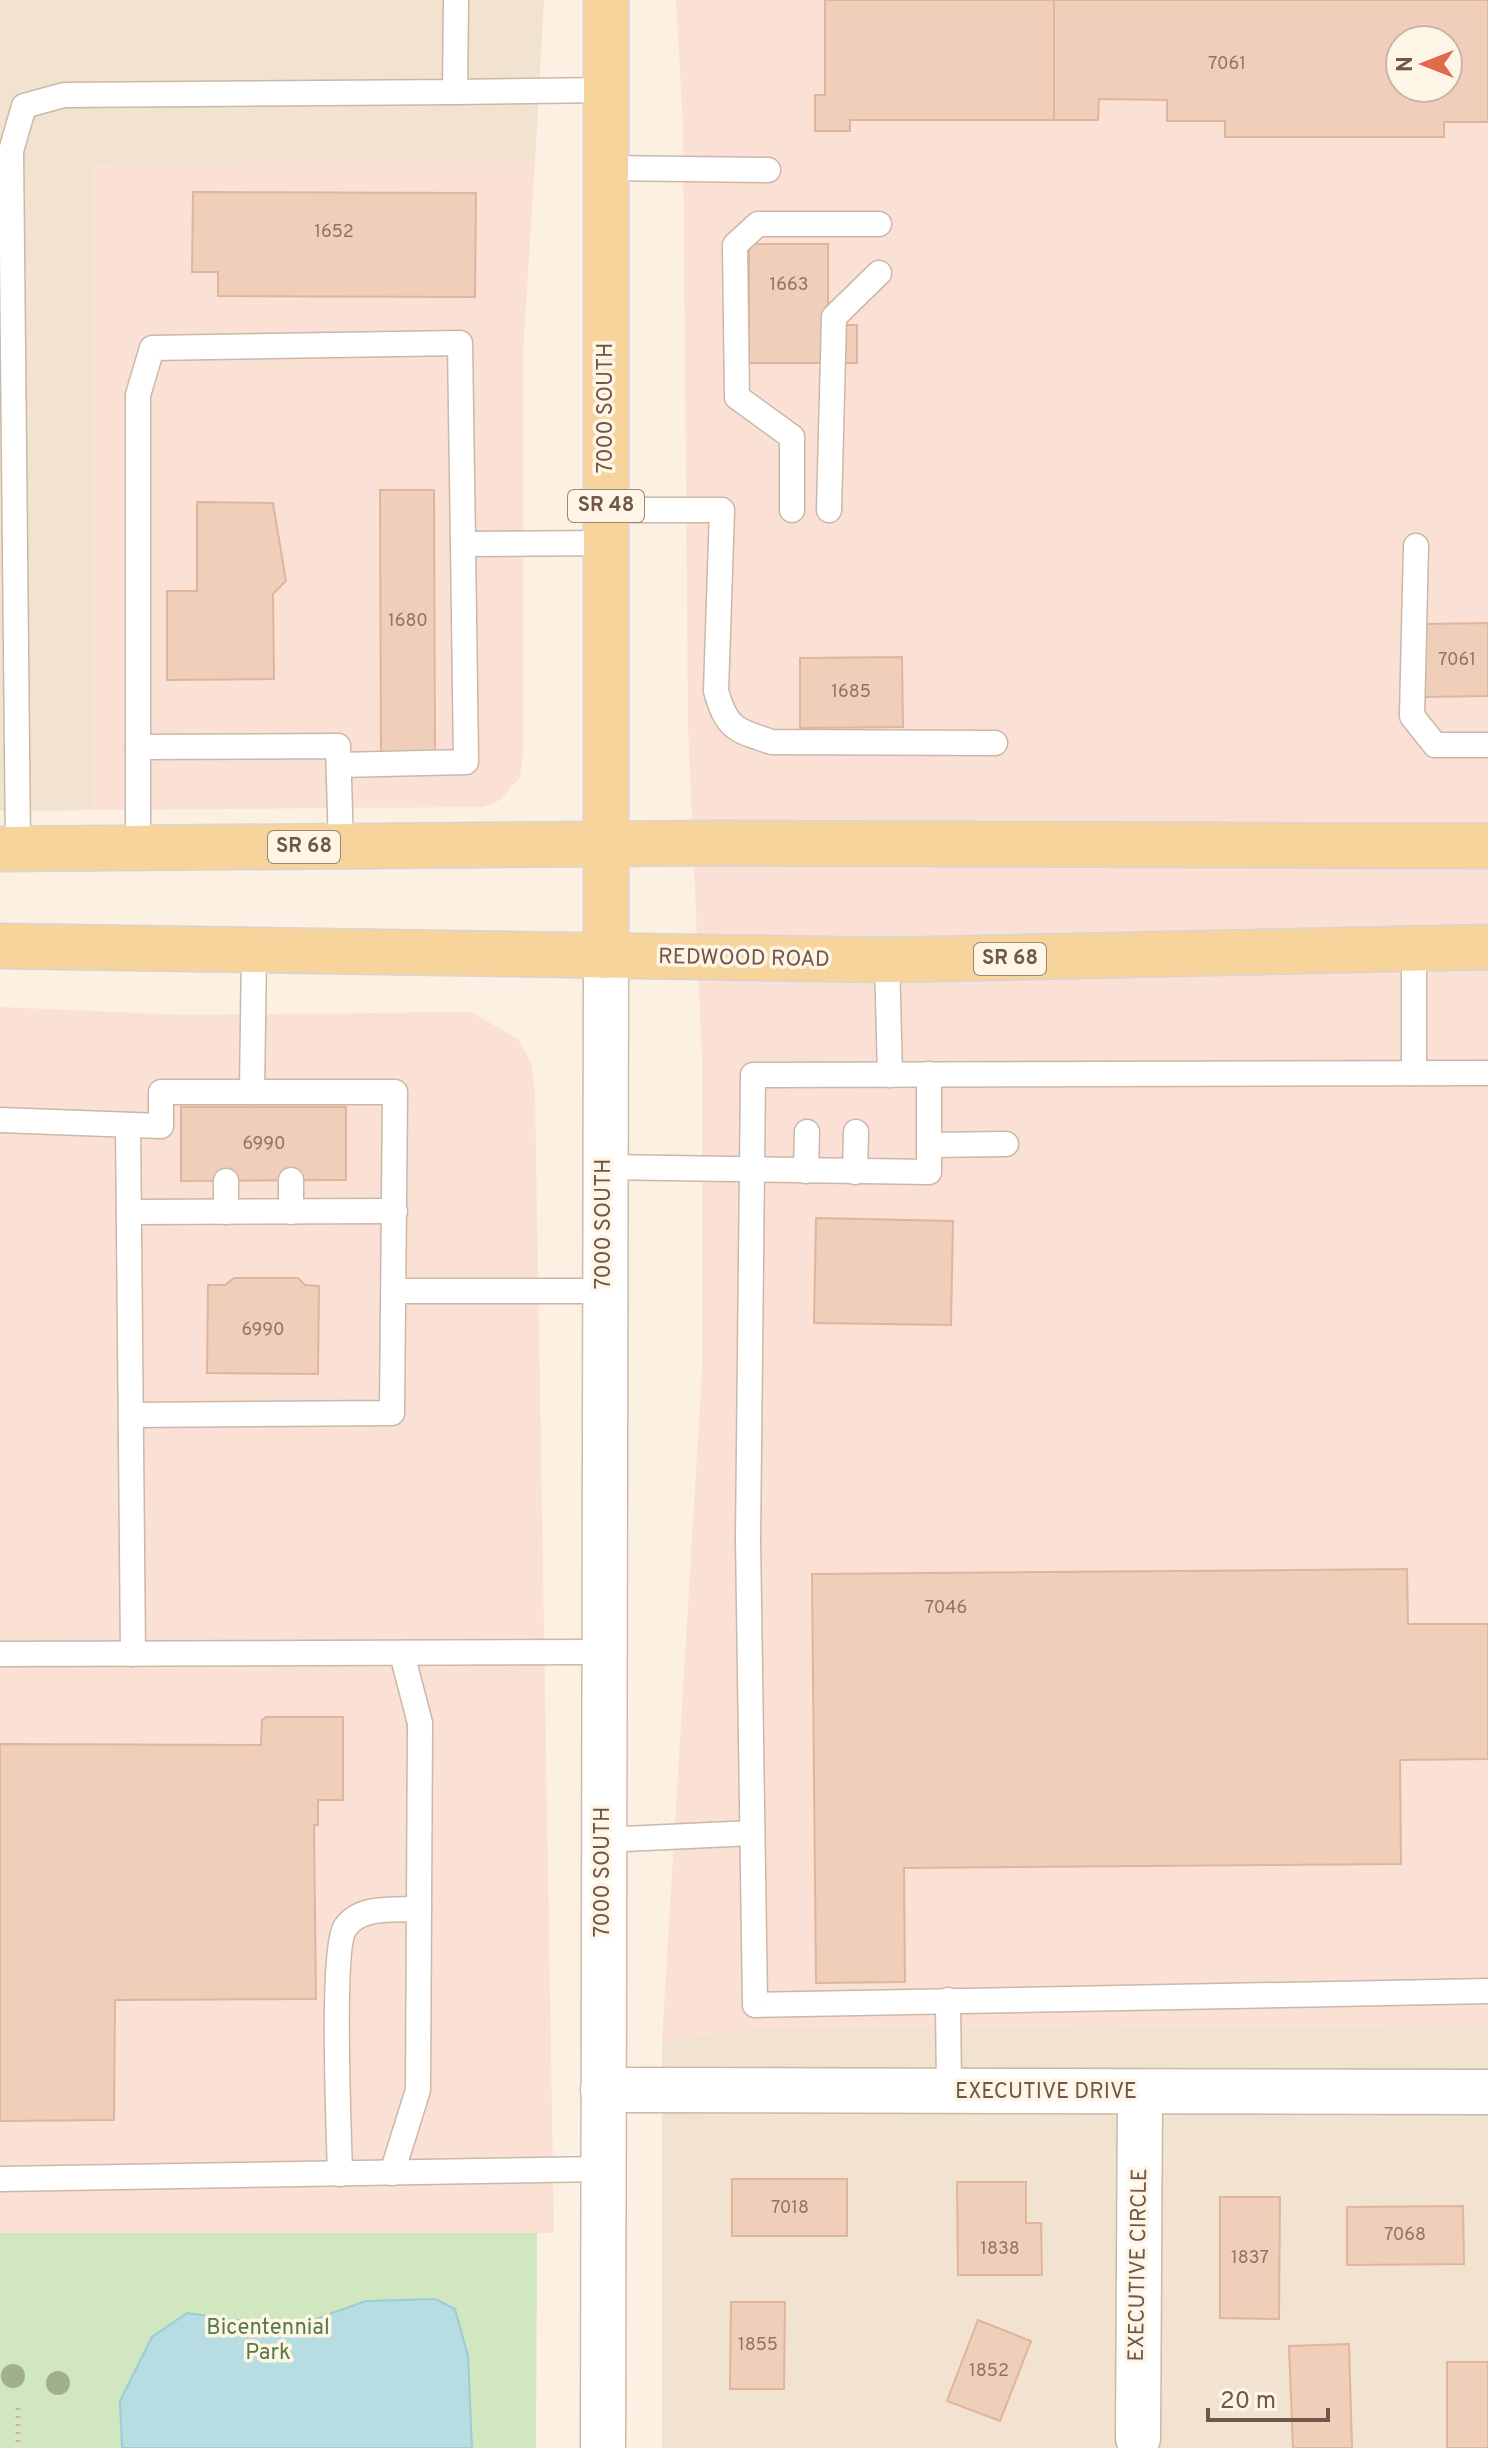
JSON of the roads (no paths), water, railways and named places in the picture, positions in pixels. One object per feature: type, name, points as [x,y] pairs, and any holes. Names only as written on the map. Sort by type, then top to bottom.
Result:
[{"type":"main road","name":"7000 SOUTH","points":[[603,2448],[606,0]]},
{"type":"main road","name":"SR 68","points":[[9,849],[607,845],[1488,846]]},
{"type":"main road","name":"REDWOOD ROAD","points":[[0,946],[484,951],[887,960],[1488,947]]},
{"type":"main road","name":"EXECUTIVE DRIVE","points":[[603,2090],[1488,2092]]},
{"type":"main road","name":"EXECUTIVE CIRCLE","points":[[1138,2438],[1140,2092]]},
{"type":"lane","points":[[455,92],[456,0]]},
{"type":"lane","points":[[9,849],[11,151],[24,106],[64,95],[605,90]]},
{"type":"lane","points":[[605,168],[768,170]]},
{"type":"lane","points":[[792,510],[792,437],[737,397],[735,245],[758,224],[879,224]]},
{"type":"lane","points":[[829,510],[834,317],[879,273]]},
{"type":"lane","points":[[138,848],[138,395],[152,348],[460,343],[466,762],[339,765]]},
{"type":"lane","points":[[463,544],[722,510],[716,691],[724,718],[744,733],[772,742],[995,743]]},
{"type":"lane","points":[[1416,546],[1412,716],[1435,745],[1488,745]]},
{"type":"lane","points":[[138,747],[338,746],[341,847]]},
{"type":"lane","points":[[1414,949],[1414,1073]]},
{"type":"lane","points":[[252,1092],[254,950]]},
{"type":"lane","points":[[887,960],[890,1075]]},
{"type":"lane","points":[[1488,1073],[929,1074],[890,1075],[858,1084],[808,1084],[753,1075],[748,1523],[755,2005],[1488,1991]]},
{"type":"lane","points":[[605,1167],[929,1172],[929,1074]]},
{"type":"lane","points":[[0,1120],[161,1126],[161,1092],[226,1099],[252,1092],[291,1099],[395,1092],[392,1413],[132,1415]]},
{"type":"lane","points":[[128,1126],[133,1654]]},
{"type":"lane","points":[[806,1171],[807,1132]]},
{"type":"lane","points":[[855,1172],[856,1132]]},
{"type":"lane","points":[[929,1145],[1006,1144]]},
{"type":"lane","points":[[291,1180],[291,1212]]},
{"type":"lane","points":[[226,1181],[226,1212]]},
{"type":"lane","points":[[129,1212],[395,1211]]},
{"type":"lane","points":[[395,1291],[604,1291]]},
{"type":"lane","points":[[0,1654],[604,1652]]},
{"type":"lane","points":[[392,2173],[418,2090],[420,1723],[402,1654]]},
{"type":"lane","points":[[603,1840],[752,1833]]},
{"type":"lane","points":[[340,2174],[338,1998],[341,1937],[356,1916],[368,1912],[419,1909]]},
{"type":"lane","points":[[948,2000],[949,2091]]},
{"type":"lane","points":[[0,2179],[603,2169]]},
{"type":"water","points":[[435,2299],[455,2309],[468,2356],[472,2448],[122,2448],[120,2401],[152,2337],[187,2313],[251,2322],[313,2320],[366,2301]]},
{"type":"park label","name":"Bicentennial Park","points":[[268,2340]]}]
